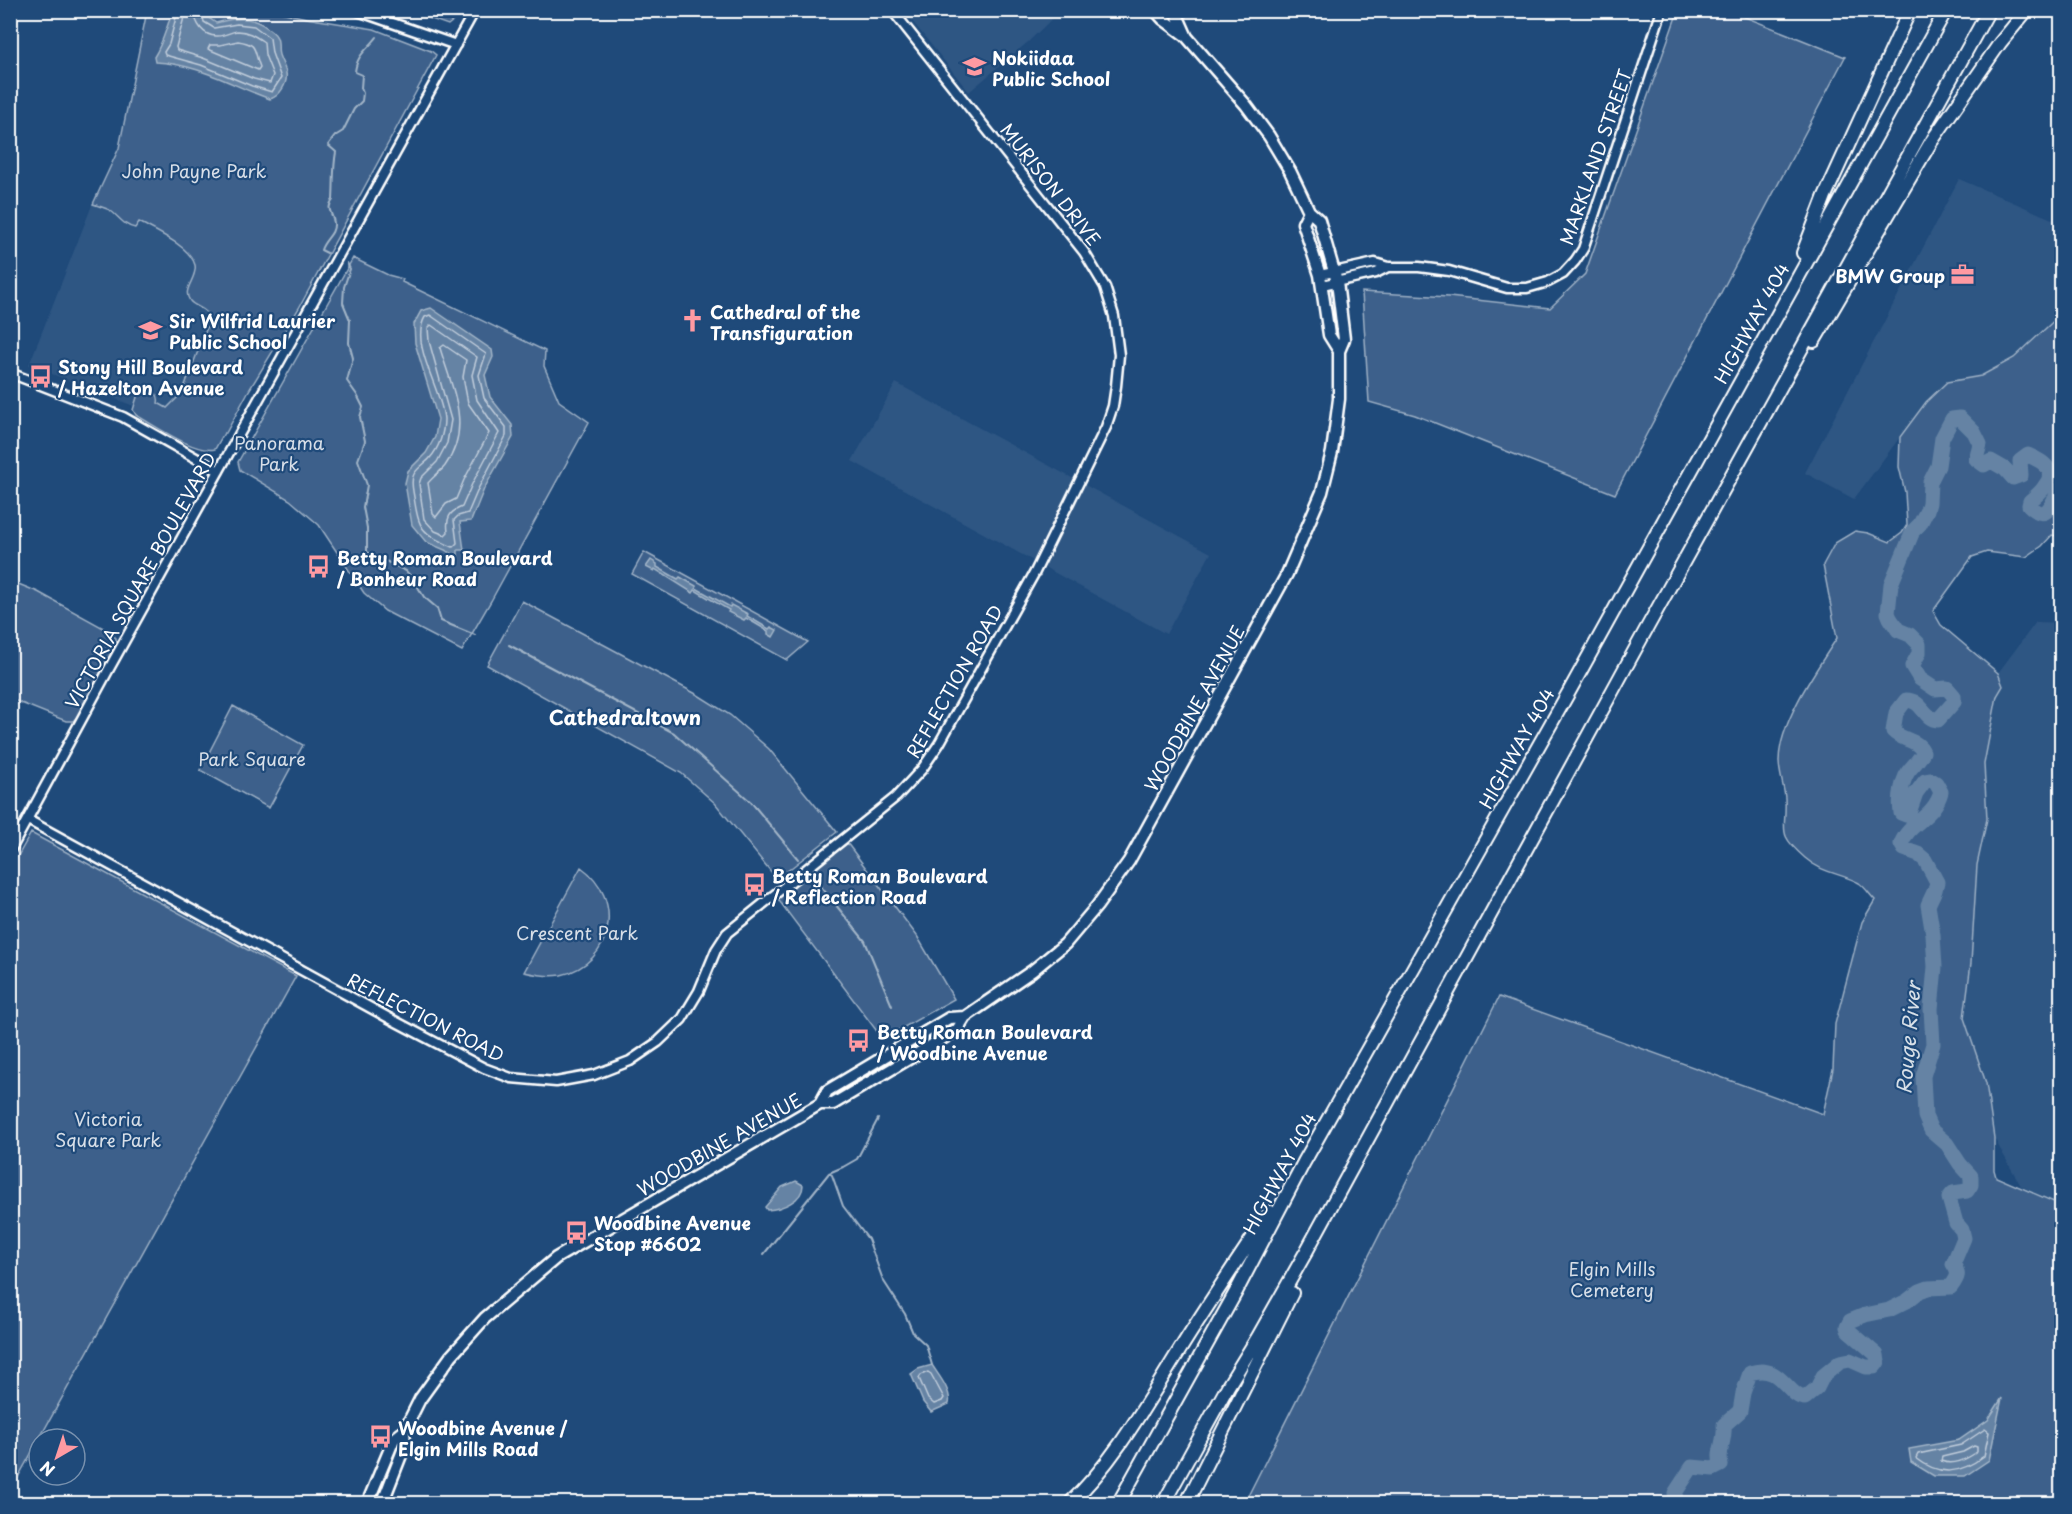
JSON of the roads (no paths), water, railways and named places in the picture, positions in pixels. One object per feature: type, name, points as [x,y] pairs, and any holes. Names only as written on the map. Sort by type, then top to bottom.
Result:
[{"type":"highway","points":[[1786,296],[1825,196],[1910,10]]},
{"type":"highway","name":"HIGHWAY 404","points":[[1118,1503],[1237,1290],[1304,1162],[1564,700],[1946,10]]},
{"type":"highway","points":[[1163,1503],[1306,1252],[1989,10]]},
{"type":"highway","points":[[1752,438],[1824,326],[1931,142],[2000,43],[2027,10]]},
{"type":"highway","points":[[1069,1503],[1099,1473],[1137,1419],[1212,1298],[1304,1162]]},
{"type":"highway","points":[[1186,1503],[1303,1270],[1306,1252]]},
{"type":"main road","name":"WOODBINE AVENUE","points":[[367,1503],[394,1439],[404,1431],[420,1399],[451,1356],[485,1318],[556,1258],[820,1104],[833,1104],[957,1030],[965,1017],[1032,972],[1065,944],[1097,906],[1129,861],[1281,585],[1322,492],[1332,452],[1339,399],[1339,351],[1344,339],[1336,277],[1319,220],[1309,212],[1290,171],[1269,136],[1246,105],[1186,36],[1162,19],[1155,10]]},
{"type":"main road","name":"WOODBINE AVENUE","points":[[1175,10],[1186,36]]},
{"type":"main road","name":"WOODBINE AVENUE","points":[[1309,212],[1304,223],[1321,280],[1329,335],[1339,351]]},
{"type":"main road","name":"WOODBINE AVENUE","points":[[820,1104],[827,1090],[949,1018],[965,1017]]},
{"type":"main road","name":"WOODBINE AVENUE","points":[[382,1503],[405,1445],[404,1431]]},
{"type":"street","points":[[355,10],[456,45]]},
{"type":"street","name":"VICTORIA SQUARE BOULEVARD","points":[[10,851],[475,10]]},
{"type":"street","name":"MURISON DRIVE","points":[[892,10],[1084,252],[1099,275],[1111,307],[1118,339],[1118,376],[1113,406]]},
{"type":"street","name":"MARKLAND STREET","points":[[1321,280],[1376,273],[1388,267],[1419,267],[1449,271],[1515,289],[1548,282],[1569,268],[1583,249],[1662,10]]},
{"type":"street","points":[[10,373],[123,417],[219,471]]},
{"type":"street","name":"REFLECTION ROAD","points":[[28,820],[257,948],[484,1068],[511,1078],[556,1082],[594,1075],[630,1062],[658,1042],[682,1019],[699,991],[716,950],[727,933],[896,797],[928,761],[1035,572],[1101,439],[1113,406]]},
{"type":"water","points":[[173,11],[206,11],[209,18],[216,23],[248,19],[272,31],[277,38],[279,55],[286,73],[286,81],[280,92],[270,99],[185,66],[155,62],[154,57],[163,40]]},
{"type":"water","points":[[431,308],[492,350],[493,357],[485,375],[490,397],[512,425],[513,437],[484,489],[471,521],[460,522],[464,550],[458,550],[458,558],[426,542],[412,525],[405,483],[408,471],[426,453],[435,437],[438,419],[415,343],[414,324],[421,311]]},
{"type":"water","points":[[651,560],[657,564],[657,567],[678,579],[680,577],[730,607],[731,605],[748,614],[747,616],[769,629],[771,627],[777,630],[773,637],[768,634],[768,631],[746,618],[744,620],[728,612],[729,610],[695,590],[693,593],[655,569],[654,571],[646,567]]},
{"type":"water","points":[[796,1181],[803,1185],[802,1191],[795,1200],[785,1206],[767,1210],[765,1207],[782,1187]]},
{"type":"water","points":[[932,1365],[949,1394],[949,1404],[931,1412],[923,1402],[911,1374],[918,1369]]},
{"type":"water","points":[[2002,1398],[1989,1460],[1965,1476],[1934,1476],[1911,1462],[1909,1449],[1959,1440],[1988,1420]]},
{"type":"waterway","points":[[327,253],[321,250],[334,227],[330,209],[333,200],[336,152],[328,145],[335,136],[343,131],[354,109],[362,101],[362,75],[355,72],[356,66],[360,56],[377,37]]},
{"type":"waterway","points":[[347,263],[350,269],[344,287],[343,303],[350,320],[349,343],[353,358],[347,381],[363,407],[360,417],[365,441],[358,460],[367,485],[363,507],[367,528],[367,552],[406,571],[424,597],[437,608],[441,621],[475,635]]},
{"type":"waterway","name":"Rouge River","points":[[1677,1504],[1675,1493],[1692,1467],[1713,1469],[1721,1465],[1720,1454],[1724,1425],[1740,1411],[1750,1373],[1769,1372],[1783,1381],[1794,1393],[1805,1398],[1817,1388],[1823,1376],[1840,1362],[1850,1360],[1866,1367],[1874,1367],[1878,1362],[1877,1355],[1848,1330],[1850,1321],[1889,1310],[1928,1288],[1951,1287],[1957,1278],[1957,1270],[1953,1264],[1964,1238],[1962,1230],[1956,1223],[1949,1198],[1953,1193],[1967,1191],[1971,1185],[1971,1176],[1947,1144],[1931,1130],[1925,1116],[1923,1076],[1933,1044],[1931,1009],[1935,967],[1928,905],[1937,882],[1925,860],[1918,854],[1904,849],[1901,844],[1910,830],[1933,808],[1941,792],[1936,783],[1931,780],[1925,781],[1916,793],[1910,810],[1906,815],[1901,813],[1903,783],[1923,752],[1914,742],[1893,731],[1896,713],[1906,700],[1916,703],[1929,716],[1938,720],[1954,702],[1954,696],[1947,688],[1935,689],[1920,679],[1912,666],[1919,653],[1919,644],[1910,635],[1898,630],[1890,618],[1888,613],[1891,584],[1913,531],[1920,524],[1927,510],[1930,482],[1938,466],[1942,438],[1952,419],[1960,418],[1974,432],[1980,444],[1976,459],[1984,465],[1991,461],[2005,469],[2013,478],[2021,475],[2020,461],[2028,455],[2047,467],[2051,474],[2040,492],[2030,501],[2029,505],[2036,511],[2046,512],[2062,487]]},
{"type":"waterway","points":[[509,645],[674,733],[751,802],[798,859]]},
{"type":"waterway","points":[[818,883],[865,941],[892,1006]]},
{"type":"waterway","points":[[764,1254],[829,1173],[857,1159],[878,1119]]},
{"type":"waterway","points":[[829,1173],[832,1175],[843,1206],[868,1239],[883,1280],[905,1314],[913,1333],[926,1345],[932,1365]]},
{"type":"place","name":"Nokiidaa Public School","points":[[974,67]]},
{"type":"place","name":"BMW Group","points":[[1963,275]]},
{"type":"place","name":"Cathedral of the Transfiguration","points":[[692,321]]},
{"type":"place","name":"Sir Wilfrid Laurier Public School","points":[[151,330]]},
{"type":"place","name":"Stony Hill Boulevard / Hazelton Avenue","points":[[40,376]]},
{"type":"place","name":"Betty Roman Boulevard / Bonheur Road","points":[[319,567]]},
{"type":"place","name":"Betty Roman Boulevard / Reflection Road","points":[[754,885]]},
{"type":"place","name":"Betty Roman Boulevard / Woodbine Avenue","points":[[859,1041]]},
{"type":"place","name":"Woodbine Avenue Stop #6602","points":[[576,1232]]},
{"type":"place","name":"Woodbine Avenue / Elgin Mills Road","points":[[380,1437]]},
{"type":"district","name":"Cathedraltown","points":[[625,717]]},
{"type":"park label","name":"John Payne Park","points":[[194,170]]},
{"type":"park label","name":"Panorama Park","points":[[279,452]]},
{"type":"park label","name":"Park Square","points":[[252,758]]},
{"type":"park label","name":"Crescent Park","points":[[577,932]]},
{"type":"park label","name":"Victoria Square Park","points":[[108,1128]]},
{"type":"park label","name":"Elgin Mills Cemetery","points":[[1612,1278]]}]
